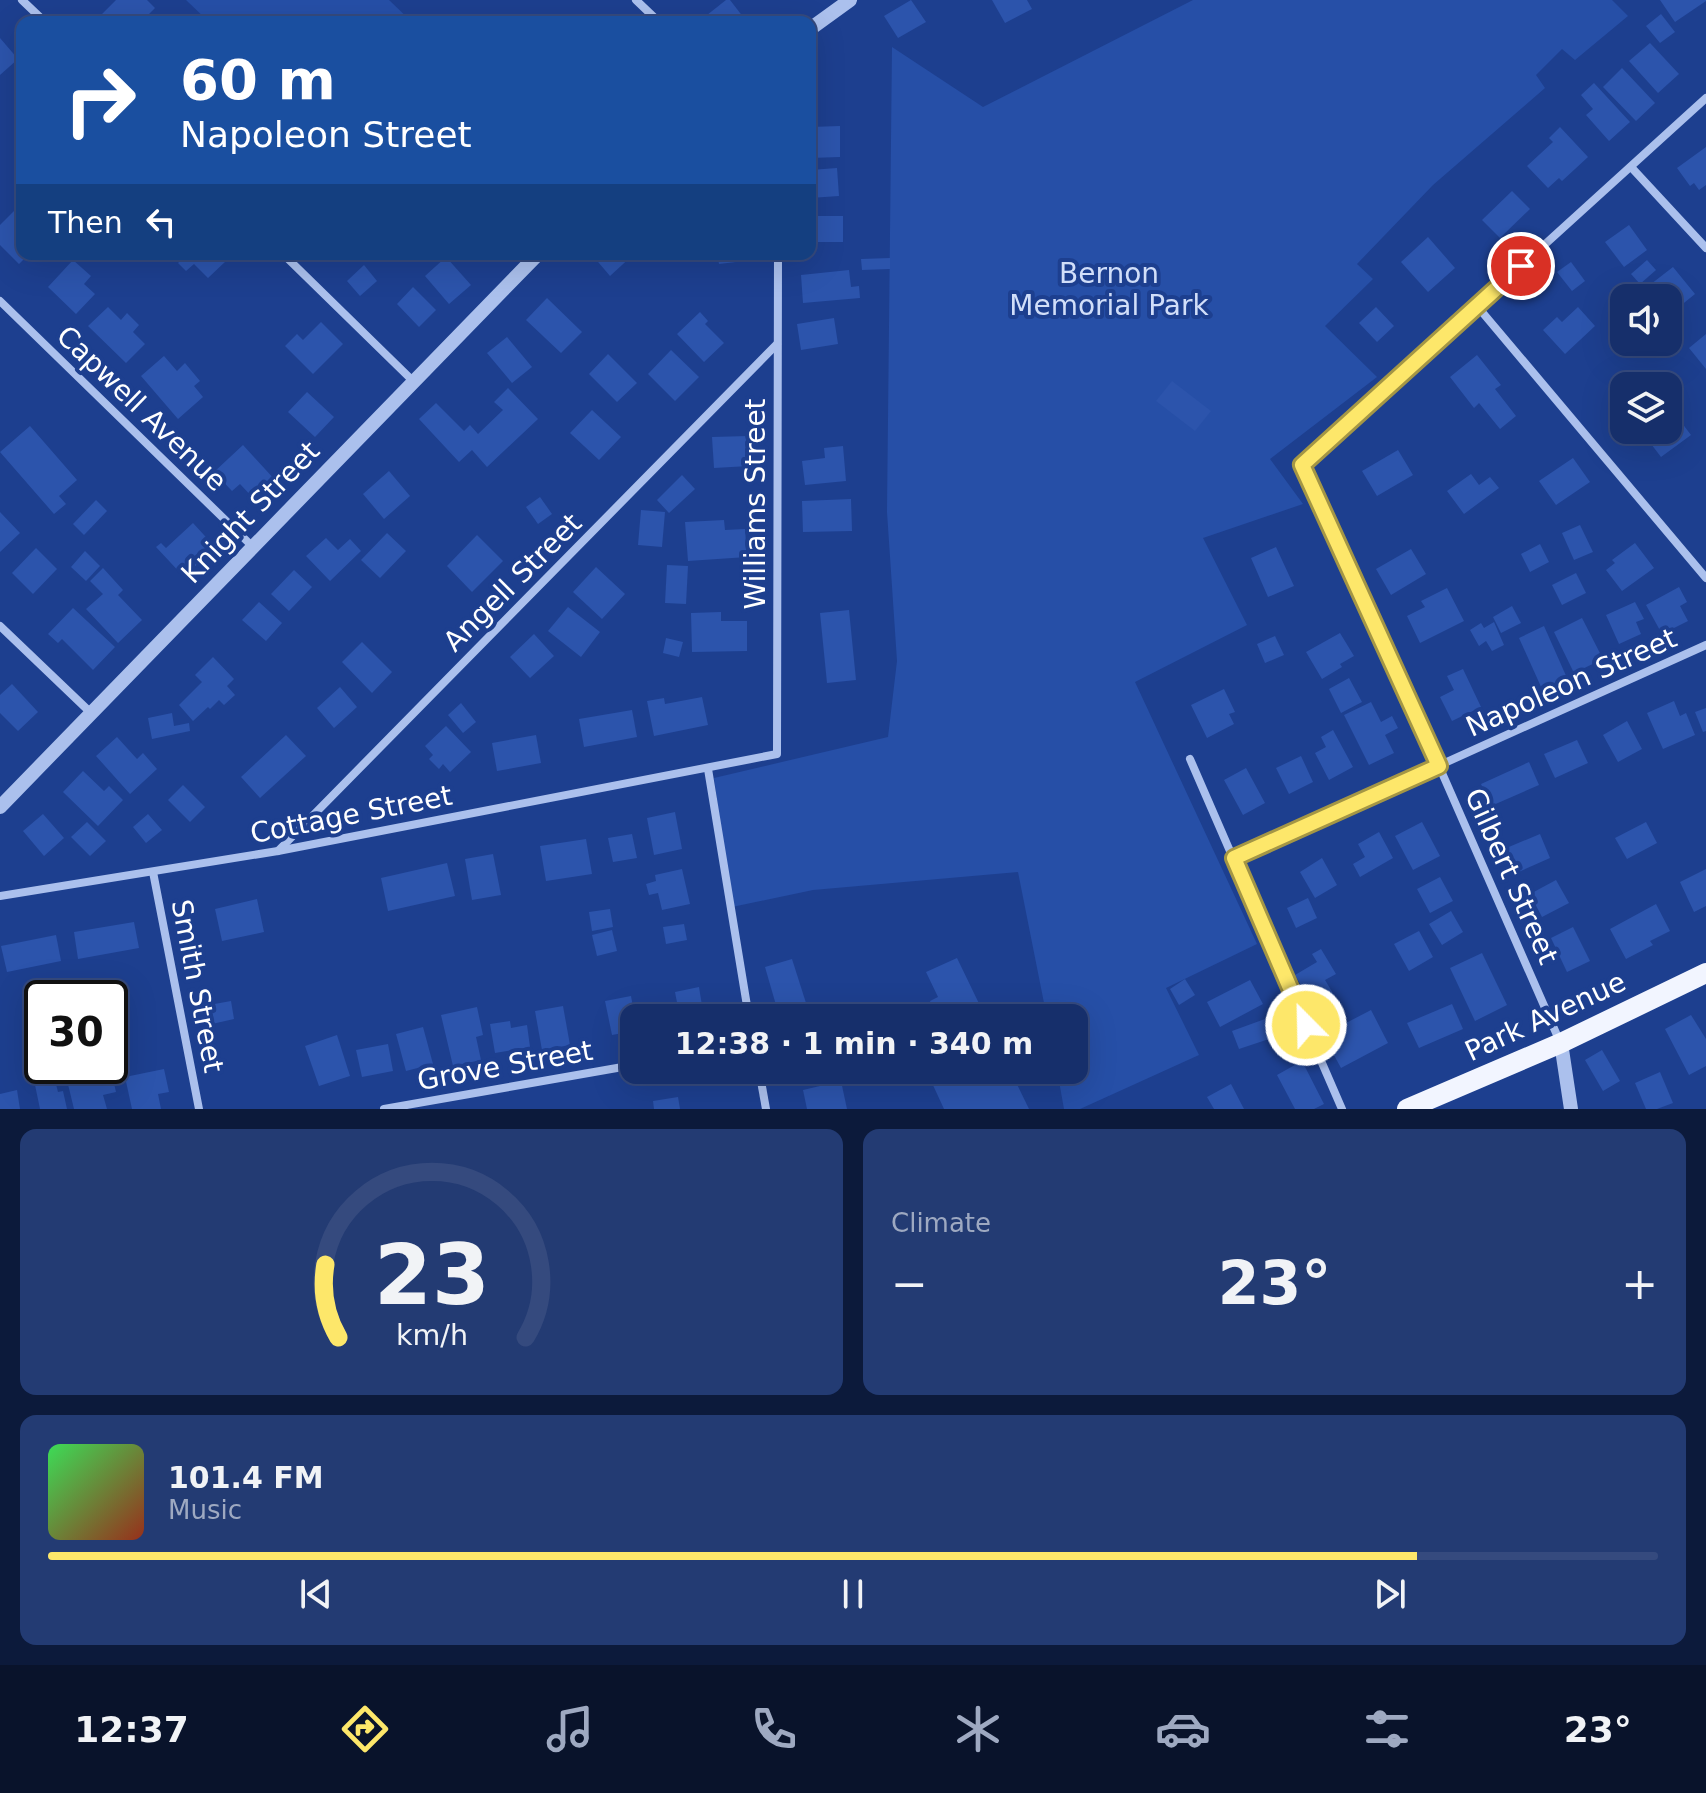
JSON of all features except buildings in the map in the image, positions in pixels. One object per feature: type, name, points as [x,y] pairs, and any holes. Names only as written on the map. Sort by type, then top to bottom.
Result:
[{"type":"main road","name":"Park Avenue","points":[[1407,1109],[1561,1043],[1706,973]]},
{"type":"street","points":[[22,0],[39,16]]},
{"type":"street","points":[[636,0],[653,16]]},
{"type":"street","points":[[816,25],[850,0]]},
{"type":"street","points":[[1706,98],[1477,306],[1706,578]]},
{"type":"street","points":[[1631,167],[1706,248]]},
{"type":"street","points":[[289,260],[413,381]]},
{"type":"street","name":"Knight Street","points":[[0,807],[532,260]]},
{"type":"street","name":"Williams Street","points":[[777,754],[778,260]]},
{"type":"street","name":"Capwell Avenue","points":[[0,301],[253,547]]},
{"type":"street","name":"Gilbert Street","points":[[1477,306],[1302,465],[1561,1043]]},
{"type":"street","name":"Angell Street","points":[[278,851],[777,344]]},
{"type":"street","points":[[0,626],[90,712]]},
{"type":"street","name":"Napoleon Street","points":[[1234,858],[1706,645]]},
{"type":"street","name":"Cottage Street","points":[[0,896],[278,851],[777,754]]},
{"type":"street","points":[[1190,759],[1342,1109]]},
{"type":"street","points":[[708,769],[747,1004]]},
{"type":"street","name":"Smith Street","points":[[153,872],[199,1109]]},
{"type":"street","points":[[1561,1043],[1571,1109]]},
{"type":"street","name":"Grove Street","points":[[384,1109],[620,1067]]},
{"type":"street","points":[[762,1084],[766,1109]]},
{"type":"green space","points":[[186,0],[389,0],[406,16],[203,16]]},
{"type":"green space","name":"Bernon Memorial Park","points":[[1193,0],[1612,0],[1628,16],[1575,60],[1562,49],[1536,75],[1545,88],[1433,185],[1357,264],[1373,279],[1325,326],[1377,377],[1270,459],[1303,504],[1203,538],[1247,625],[1135,682],[1257,944],[1166,988],[1199,1055],[1080,1109],[1064,1109],[1060,1084],[1088,1084],[1088,1004],[1044,1004],[1018,872],[813,890],[732,907],[714,778],[888,737],[897,661],[887,512],[892,47],[983,107]]},
{"type":"route","points":[[1306,1025],[1234,858],[1439,766],[1302,465],[1521,266]]}]
